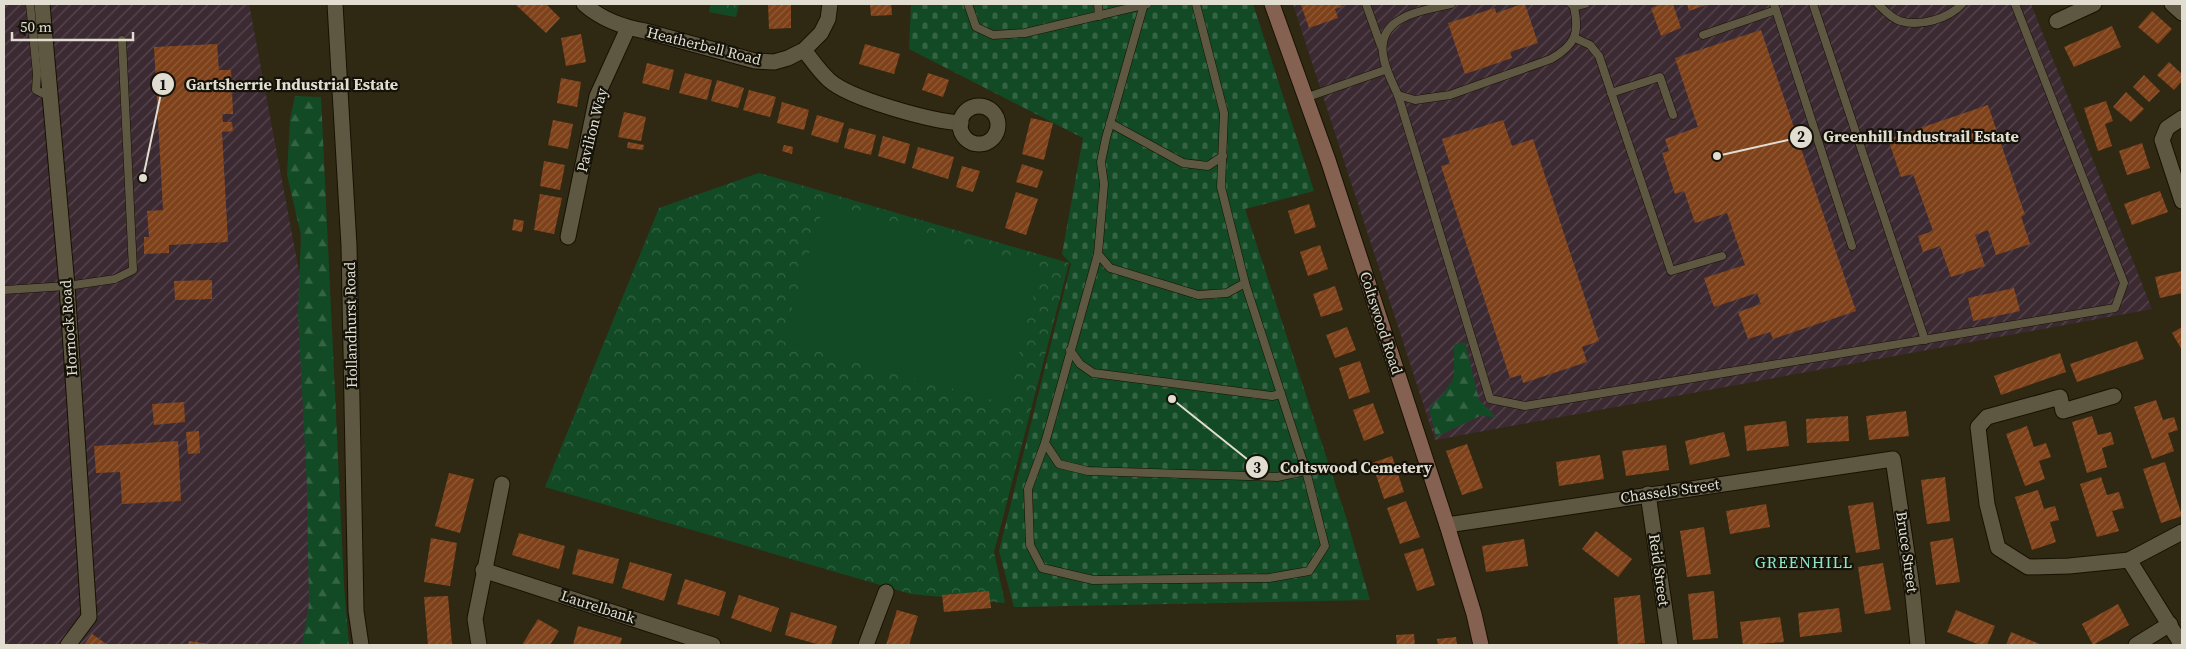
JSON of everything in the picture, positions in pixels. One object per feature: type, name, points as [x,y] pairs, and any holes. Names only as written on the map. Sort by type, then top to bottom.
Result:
[{"type":"main road","name":"Coltswood Road","points":[[1272,4],[1328,160],[1447,525],[1474,614],[1481,645]]},
{"type":"street","name":"Hornock Road","points":[[42,4],[67,286],[89,617],[68,645]]},
{"type":"street","name":"Hollandhurst Road","points":[[335,4],[349,246],[356,611],[361,645]]},
{"type":"street","name":"Heatherbell Road","points":[[584,4],[609,21],[628,28],[754,61],[774,62],[804,50],[820,33],[828,19],[830,4]]},
{"type":"street","points":[[2057,21],[2094,4]]},
{"type":"street","points":[[2172,4],[2182,14]]},
{"type":"street","name":"Pavilion Way","points":[[568,237],[597,96],[628,28]]},
{"type":"street","points":[[804,50],[829,81],[853,95],[945,122],[961,124]]},
{"type":"street","points":[[2182,118],[2167,128],[2162,140],[2182,201]]},
{"type":"street","points":[[2114,396],[2063,411],[2060,397],[1986,417],[1978,427],[1987,504],[1998,548],[2028,567],[2129,560],[2182,532]]},
{"type":"street","name":"Chassels Street","points":[[1447,525],[1648,494],[1893,460]]},
{"type":"street","name":"Bruce Street","points":[[1893,460],[1912,587],[1918,645]]},
{"type":"street","points":[[479,645],[475,619],[483,570],[502,484]]},
{"type":"street","name":"Reid Street","points":[[1648,494],[1670,645]]},
{"type":"street","points":[[2129,560],[2182,645]]},
{"type":"street","name":"Laurelbank","points":[[483,570],[712,645]]},
{"type":"street","points":[[866,645],[886,592]]},
{"type":"street","points":[[2136,645],[2170,624]]},
{"type":"lane","points":[[30,4],[37,74],[36,90],[50,96]]},
{"type":"lane","points":[[968,4],[976,27],[993,35],[1025,33],[1145,4]]},
{"type":"lane","points":[[1098,4],[1099,16]]},
{"type":"lane","points":[[1145,4],[1110,123],[1101,162],[1104,184],[1098,254],[1045,443],[1028,489],[1030,545],[1042,568],[1093,580],[1270,578],[1308,571],[1326,546],[1306,472],[1245,283],[1221,187],[1224,113],[1196,4]]},
{"type":"lane","points":[[1366,4],[1386,70],[1398,96],[1490,399],[1525,406],[2116,308],[2124,283],[2015,4]]},
{"type":"lane","points":[[1380,46],[1389,28],[1402,18],[1451,4]]},
{"type":"lane","points":[[1398,96],[1415,100],[1450,95],[1552,59],[1564,51],[1575,38],[1578,24],[1572,6],[1585,4]]},
{"type":"lane","points":[[1812,4],[1925,340]]},
{"type":"lane","points":[[1878,4],[1891,16],[1900,21],[1918,23],[1936,20],[1957,10],[1962,4]]},
{"type":"lane","points":[[1703,35],[1775,7],[1852,246]]},
{"type":"lane","points":[[1575,38],[1590,45],[1599,56],[1671,271],[1722,256]]},
{"type":"lane","points":[[4,290],[67,286],[115,279],[133,270],[122,40]]},
{"type":"lane","points":[[1305,98],[1386,70]]},
{"type":"lane","points":[[1611,93],[1660,77],[1673,115]]},
{"type":"lane","points":[[1110,123],[1183,163],[1208,166],[1223,156]]},
{"type":"lane","points":[[1098,254],[1110,268],[1198,296],[1227,293],[1245,283]]},
{"type":"lane","points":[[1070,350],[1080,364],[1093,373],[1272,396],[1281,394]]},
{"type":"lane","points":[[1045,443],[1059,464],[1088,471],[1277,477],[1306,472]]},
{"type":"shaded area","points":[[4,4],[249,4],[314,352],[314,645],[4,645]]},
{"type":"shaded area","points":[[1293,4],[2031,4],[2152,309],[1435,440]]},
{"type":"green space","points":[[711,4],[739,4],[736,17],[709,12]]},
{"type":"green space","points":[[911,4],[1253,4],[1314,191],[1245,209],[1346,517],[1370,600],[1014,607],[999,551],[1071,264],[1062,254],[1083,138],[909,49]]},
{"type":"green space","points":[[295,96],[321,97],[344,585],[349,645],[302,645],[309,604],[307,487],[298,313],[301,235],[287,175],[290,119]]},
{"type":"green space","points":[[759,173],[1069,263],[994,552],[1005,603],[911,594],[545,487],[659,208]]},
{"type":"green space","points":[[825,202],[1040,268],[1007,404],[782,341]]},
{"type":"green space","points":[[1465,342],[1479,400],[1496,417],[1480,416],[1436,437],[1429,408],[1443,394],[1454,377],[1454,345]]},
{"type":"building","points":[[515,4],[546,4],[560,18],[546,33]]},
{"type":"building","points":[[768,4],[791,4],[791,28],[769,29]]},
{"type":"building","points":[[870,4],[891,4],[892,15],[871,16]]},
{"type":"building","points":[[1341,4],[1342,7],[1335,9],[1338,18],[1309,28],[1301,5]]},
{"type":"building","points":[[1525,4],[1538,43],[1510,52],[1512,58],[1465,74],[1448,23],[1495,8],[1496,13]]},
{"type":"building","points":[[1663,4],[1673,4],[1681,28],[1661,36],[1651,8]]},
{"type":"building","points":[[1687,4],[1709,4],[1689,11]]},
{"type":"building","points":[[2152,11],[2172,29],[2158,44],[2138,27]]},
{"type":"building","points":[[2112,26],[2121,47],[2074,67],[2064,47]]},
{"type":"building","points":[[1761,30],[1856,311],[1773,339],[1770,332],[1748,339],[1738,312],[1761,304],[1757,293],[1714,307],[1704,278],[1745,265],[1727,213],[1695,223],[1684,191],[1675,194],[1662,153],[1669,151],[1665,139],[1698,127],[1675,58]]},
{"type":"building","points":[[581,34],[586,62],[566,66],[561,38]]},
{"type":"building","points":[[217,44],[219,70],[231,70],[233,114],[222,114],[223,122],[232,122],[233,131],[222,132],[228,242],[169,245],[169,253],[144,254],[144,237],[149,237],[147,211],[163,210],[154,47]]},
{"type":"building","points":[[865,44],[900,54],[894,74],[859,64]]},
{"type":"building","points":[[2169,62],[2182,74],[2182,81],[2174,90],[2157,75]]},
{"type":"building","points":[[647,63],[674,70],[669,90],[642,83]]},
{"type":"building","points":[[685,73],[712,80],[707,100],[679,93]]},
{"type":"building","points":[[928,73],[949,80],[943,97],[922,90]]},
{"type":"building","points":[[2144,75],[2160,91],[2149,102],[2133,87]]},
{"type":"building","points":[[561,78],[581,82],[577,107],[557,103]]},
{"type":"building","points":[[717,80],[744,88],[738,108],[711,101]]},
{"type":"building","points":[[749,90],[776,97],[770,117],[743,110]]},
{"type":"building","points":[[2126,92],[2144,109],[2131,122],[2113,107]]},
{"type":"building","points":[[2106,101],[2113,121],[2105,124],[2112,146],[2098,151],[2084,108]]},
{"type":"building","points":[[782,102],[809,110],[804,130],[777,123]]},
{"type":"building","points":[[1988,105],[2025,215],[2021,216],[2030,244],[1996,255],[1988,230],[1975,235],[1985,266],[1951,277],[1940,246],[1923,252],[1918,236],[1933,231],[1913,174],[1901,177],[1888,139]]},
{"type":"building","points":[[624,112],[646,117],[641,141],[618,137]]},
{"type":"building","points":[[817,115],[844,123],[838,143],[811,135]]},
{"type":"building","points":[[1031,118],[1053,123],[1044,160],[1022,154]]},
{"type":"building","points":[[553,120],[573,124],[568,149],[548,145]]},
{"type":"building","points":[[1503,120],[1512,146],[1533,139],[1599,341],[1582,347],[1587,362],[1523,383],[1521,375],[1510,378],[1441,166],[1450,164],[1442,139]]},
{"type":"building","points":[[849,128],[876,135],[871,155],[844,148]]},
{"type":"building","points":[[883,136],[910,144],[905,164],[878,156]]},
{"type":"building","points":[[628,142],[644,145],[643,150],[627,148]]},
{"type":"building","points":[[2142,143],[2150,168],[2127,175],[2119,151]]},
{"type":"building","points":[[784,145],[793,147],[792,154],[782,151]]},
{"type":"building","points":[[918,147],[954,157],[948,179],[912,168]]},
{"type":"building","points":[[544,161],[565,165],[560,190],[540,186]]},
{"type":"building","points":[[1022,164],[1043,171],[1037,188],[1016,182]]},
{"type":"building","points":[[962,166],[980,171],[973,192],[956,187]]},
{"type":"building","points":[[2160,191],[2168,212],[2132,225],[2124,204]]},
{"type":"building","points":[[1016,192],[1038,199],[1026,235],[1005,228]]},
{"type":"building","points":[[540,194],[562,198],[554,234],[534,230]]},
{"type":"building","points":[[1309,204],[1316,227],[1295,234],[1288,211]]},
{"type":"building","points":[[514,219],[524,221],[522,232],[512,230]]},
{"type":"building","points":[[1320,245],[1328,269],[1308,276],[1300,252]]},
{"type":"building","points":[[2182,271],[2182,293],[2160,298],[2155,277]]},
{"type":"building","points":[[212,280],[212,299],[175,300],[174,281]]},
{"type":"building","points":[[1335,286],[1343,310],[1321,317],[1313,294]]},
{"type":"building","points":[[2014,288],[2020,311],[1973,321],[1968,298]]},
{"type":"building","points":[[1347,327],[1356,350],[1335,358],[1326,335]]},
{"type":"building","points":[[2182,327],[2182,350],[2172,333]]},
{"type":"building","points":[[2137,341],[2144,359],[2077,382],[2070,364]]},
{"type":"building","points":[[2060,353],[2066,372],[2001,395],[1994,376]]},
{"type":"building","points":[[1360,361],[1370,392],[1349,399],[1339,368]]},
{"type":"building","points":[[2156,400],[2163,420],[2174,417],[2178,430],[2168,433],[2174,451],[2152,459],[2134,407]]},
{"type":"building","points":[[184,402],[185,422],[154,425],[152,404]]},
{"type":"building","points":[[1373,403],[1384,433],[1364,441],[1353,410]]},
{"type":"building","points":[[1906,411],[1909,436],[1869,440],[1866,416]]},
{"type":"building","points":[[1848,416],[1849,441],[1807,443],[1806,419]]},
{"type":"building","points":[[2092,416],[2098,435],[2111,432],[2114,444],[2102,448],[2107,467],[2087,473],[2072,422]]},
{"type":"building","points":[[1786,421],[1789,446],[1747,451],[1744,426]]},
{"type":"building","points":[[2027,426],[2034,447],[2046,443],[2051,457],[2039,461],[2045,479],[2025,486],[2006,434]]},
{"type":"building","points":[[199,431],[200,453],[188,454],[186,432]]},
{"type":"building","points":[[1724,432],[1730,456],[1690,465],[1685,441]]},
{"type":"building","points":[[178,441],[181,501],[122,504],[120,472],[96,473],[94,446]]},
{"type":"building","points":[[1467,444],[1483,488],[1462,495],[1446,451]]},
{"type":"building","points":[[1666,445],[1669,470],[1626,476],[1622,451]]},
{"type":"building","points":[[1600,455],[1604,479],[1559,486],[1556,462]]},
{"type":"building","points":[[1392,456],[1404,492],[1384,499],[1372,463]]},
{"type":"building","points":[[2165,462],[2182,516],[2161,523],[2143,469]]},
{"type":"building","points":[[449,473],[474,479],[460,533],[435,526]]},
{"type":"building","points":[[1945,477],[1950,521],[1927,524],[1921,480]]},
{"type":"building","points":[[2101,477],[2107,495],[2119,492],[2124,508],[2112,511],[2119,531],[2097,537],[2080,484]]},
{"type":"building","points":[[2038,490],[2044,509],[2055,506],[2059,520],[2050,522],[2056,542],[2032,550],[2015,497]]},
{"type":"building","points":[[1406,501],[1420,537],[1400,544],[1387,508]]},
{"type":"building","points":[[1873,502],[1880,549],[1856,553],[1848,506]]},
{"type":"building","points":[[1766,504],[1770,527],[1730,534],[1726,511]]},
{"type":"building","points":[[1704,527],[1711,574],[1687,577],[1680,531]]},
{"type":"building","points":[[1596,531],[1632,559],[1618,577],[1582,549]]},
{"type":"building","points":[[519,533],[565,546],[559,569],[512,555]]},
{"type":"building","points":[[431,538],[457,543],[450,586],[424,582]]},
{"type":"building","points":[[1953,538],[1960,582],[1936,585],[1930,542]]},
{"type":"building","points":[[1524,539],[1528,566],[1486,572],[1482,546]]},
{"type":"building","points":[[1423,548],[1435,585],[1417,591],[1404,554]]},
{"type":"building","points":[[578,549],[619,559],[613,584],[572,574]]},
{"type":"building","points":[[630,562],[672,574],[664,601],[622,588]]},
{"type":"building","points":[[1883,563],[1891,610],[1865,614],[1858,567]]},
{"type":"building","points":[[685,579],[726,592],[719,616],[677,604]]},
{"type":"building","points":[[989,591],[991,608],[944,612],[942,595]]},
{"type":"building","points":[[1714,591],[1718,638],[1693,640],[1688,594]]},
{"type":"building","points":[[739,595],[779,608],[771,632],[731,618]]},
{"type":"building","points":[[1640,595],[1645,643],[1618,645],[1614,598]]},
{"type":"building","points":[[448,596],[452,645],[428,645],[424,597]]},
{"type":"building","points":[[2118,604],[2129,625],[2093,645],[2082,624]]},
{"type":"building","points":[[1839,608],[1842,632],[1800,637],[1798,613]]},
{"type":"building","points":[[897,610],[918,616],[909,645],[886,645]]},
{"type":"building","points":[[1956,610],[1995,626],[1987,645],[1980,645],[1947,632]]},
{"type":"building","points":[[791,612],[837,626],[831,645],[820,645],[785,635]]},
{"type":"building","points":[[1780,617],[1784,642],[1743,645],[1740,622]]},
{"type":"building","points":[[538,619],[559,631],[550,645],[522,645]]},
{"type":"building","points":[[578,626],[622,638],[620,645],[573,645]]},
{"type":"building","points":[[2011,632],[2042,645],[2006,645]]},
{"type":"building","points":[[92,634],[108,645],[84,645]]},
{"type":"building","points":[[1414,634],[1415,645],[1397,645],[1396,635]]},
{"type":"building","points":[[1456,637],[1457,645],[1438,645],[1437,639]]},
{"type":"building","points":[[189,641],[209,644],[209,645],[188,645]]},
{"type":"place","name":"Greenhill Industrail Estate","points":[[1717,156]]},
{"type":"place","name":"Gartsherrie Industrial Estate","points":[[143,178]]},
{"type":"place","name":"Coltswood Cemetery","points":[[1172,399]]},
{"type":"district","name":"GREENHILL","points":[[1804,562]]}]
